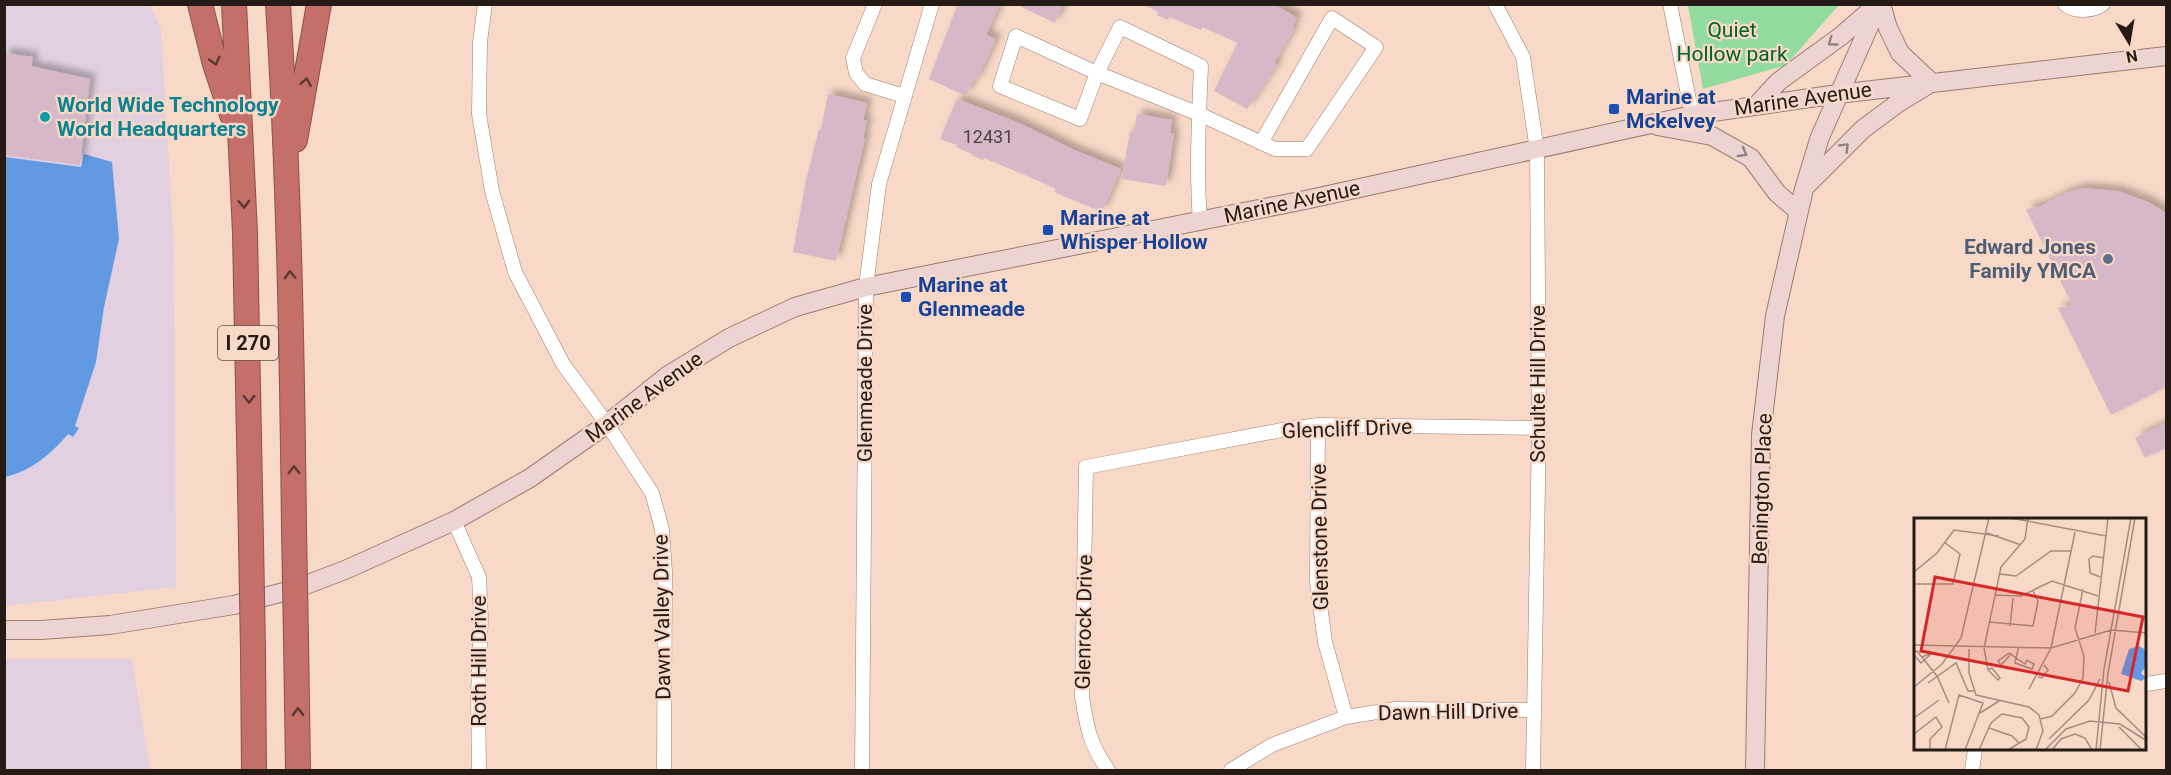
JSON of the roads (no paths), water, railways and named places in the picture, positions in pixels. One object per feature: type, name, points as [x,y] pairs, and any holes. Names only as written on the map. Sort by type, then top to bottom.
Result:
[{"type":"highway","points":[[200,4],[215,64],[242,145]]},
{"type":"highway","name":"I 270","points":[[234,4],[246,256],[254,771]]},
{"type":"highway","name":"I 270","points":[[278,4],[288,181],[298,771]]},
{"type":"highway","points":[[288,181],[319,4]]},
{"type":"main road","points":[[1756,106],[1778,82],[1841,36],[1879,4],[1900,52],[1932,83],[1898,103],[1863,129],[1804,189]]},
{"type":"main road","name":"Benington Place","points":[[1755,771],[1761,435],[1775,316],[1798,211],[1820,137],[1879,4]]},
{"type":"main road","name":"Marine Avenue","points":[[4,630],[110,625],[211,609],[295,589],[345,570],[454,521],[530,478],[607,424],[667,376],[729,338],[795,307],[866,287],[1537,150],[1692,115],[1838,94],[2166,56]]},
{"type":"main road","points":[[1648,125],[1712,136],[1722,141],[1751,158],[1777,193],[1798,211]]},
{"type":"street","name":"Dawn Valley Drive","points":[[485,4],[480,42],[479,114],[492,191],[515,272],[563,364],[607,424],[652,493],[662,529],[665,572],[664,771]]},
{"type":"street","points":[[875,4],[853,58],[856,73],[865,84],[904,96]]},
{"type":"street","name":"Glenmeade Drive","points":[[862,771],[866,287],[879,184],[932,4]]},
{"type":"street","name":"Schulte Hill Drive","points":[[1495,4],[1523,57],[1537,150],[1539,428],[1533,771]]},
{"type":"street","points":[[1670,4],[1692,115]]},
{"type":"street","points":[[2065,4],[2069,8],[2088,10],[2103,4]]},
{"type":"street","points":[[1200,220],[1199,114],[1201,66],[1120,27],[1097,73],[1080,119],[1000,86],[1016,36],[1097,73],[1199,114],[1261,143],[1275,149],[1307,149],[1376,47],[1332,18],[1261,143]]},
{"type":"street","name":"Glencliff Drive","points":[[1086,467],[1318,425],[1539,428]]},
{"type":"street","name":"Glenstone Drive","points":[[1318,425],[1317,582],[1325,642],[1346,717]]},
{"type":"street","name":"Glenrock Drive","points":[[1086,467],[1082,697],[1087,731],[1098,756],[1108,771]]},
{"type":"street","name":"Roth Hill Drive","points":[[454,521],[479,578],[481,618],[478,694],[479,771]]},
{"type":"street","points":[[2147,684],[2166,681]]},
{"type":"street","name":"Dawn Hill Drive","points":[[1231,771],[1272,745],[1346,717],[1396,709],[1533,710]]},
{"type":"street","points":[[1972,771],[1974,751]]},
{"type":"water","points":[[84,154],[112,162],[119,239],[104,307],[96,362],[75,426],[79,428],[73,437],[68,434],[40,461],[23,471],[5,477],[5,157],[81,167]]},
{"type":"place","name":"Marine at Mckelvey","points":[[1614,109]]},
{"type":"place","name":"World Wide Technology World Headquarters","points":[[45,117]]},
{"type":"place","name":"Marine at Whisper Hollow","points":[[1048,230]]},
{"type":"place","name":"Edward Jones Family YMCA","points":[[2108,259]]},
{"type":"place","name":"Marine at Glenmeade","points":[[906,297]]},
{"type":"park label","name":"Quiet Hollow park","points":[[1732,42]]}]
